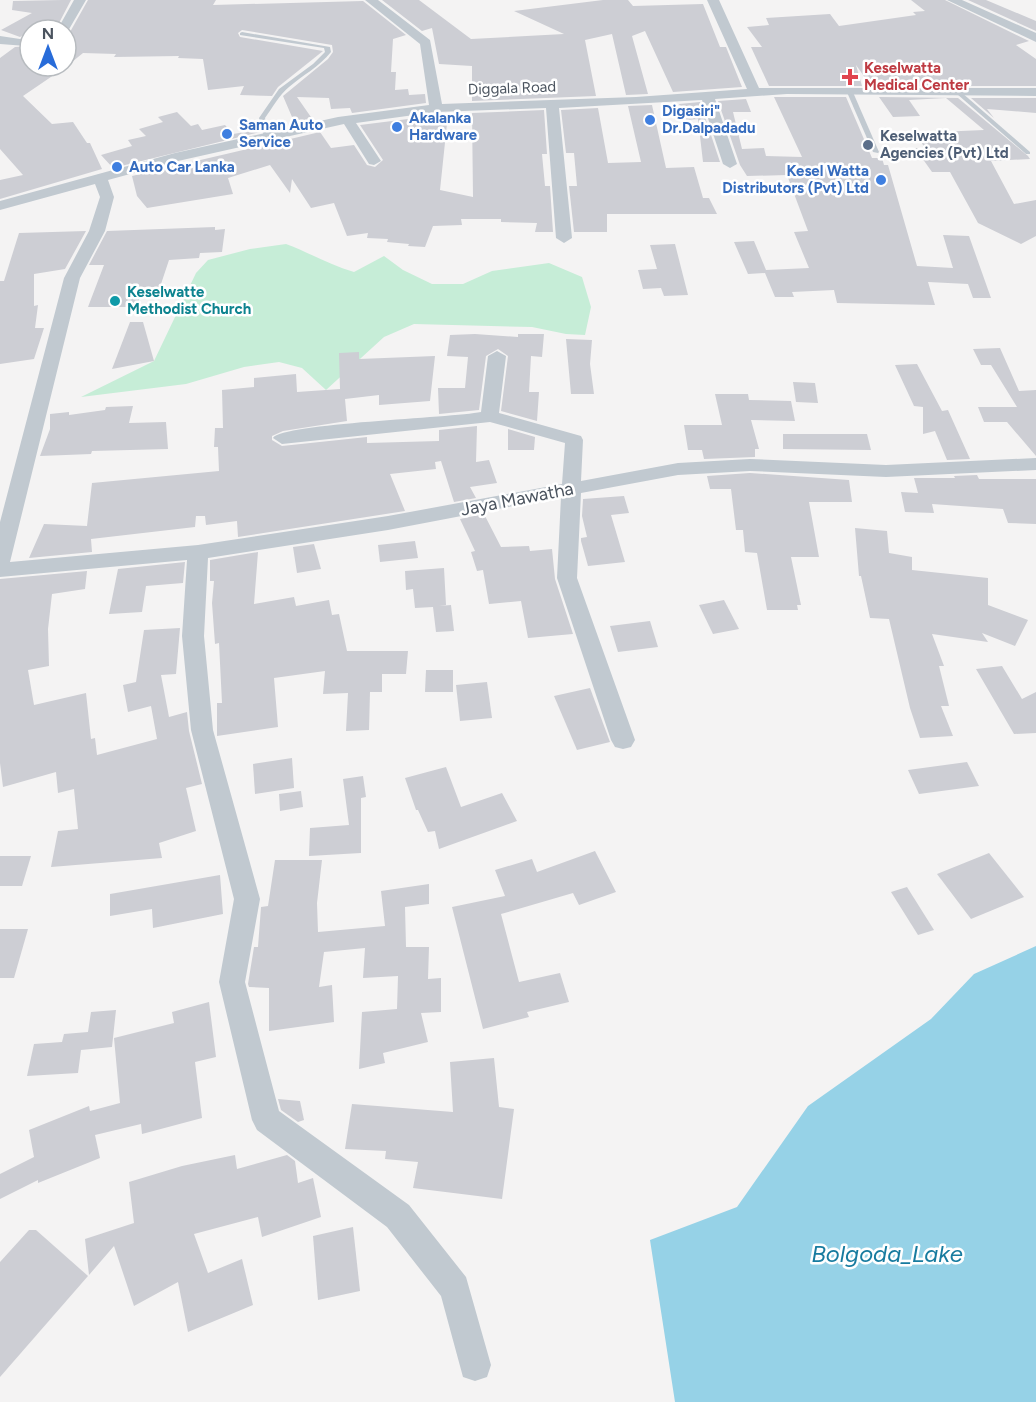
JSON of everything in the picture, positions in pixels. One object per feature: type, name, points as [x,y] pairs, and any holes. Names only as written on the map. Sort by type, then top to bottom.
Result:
[{"type":"street","points":[[70,18],[80,0]]},
{"type":"street","points":[[371,0],[426,43],[436,108]]},
{"type":"street","points":[[713,0],[755,93]]},
{"type":"street","points":[[953,0],[1036,38]]},
{"type":"street","points":[[0,40],[18,42]]},
{"type":"street","name":"Diggala Road","points":[[2,200],[267,137],[348,120],[436,108],[636,101],[787,90],[1036,92]]},
{"type":"street","points":[[707,95],[730,164]]},
{"type":"street","points":[[552,103],[564,238]]},
{"type":"street","points":[[348,120],[374,161]]},
{"type":"street","points":[[0,561],[72,278],[97,231],[107,197],[100,177]]},
{"type":"street","points":[[490,416],[497,356]]},
{"type":"street","points":[[282,438],[339,430],[470,420],[490,416],[574,440],[567,578],[623,740]]},
{"type":"street","name":"Jaya Mawatha","points":[[0,570],[198,552],[388,523],[678,469],[729,466],[886,471],[1036,464]]},
{"type":"street","points":[[198,552],[193,636],[202,729],[246,898],[232,982],[267,1120],[398,1216],[455,1288],[475,1365]]},
{"type":"lane","points":[[242,34],[327,47],[328,52],[323,60],[288,84],[262,118],[267,137]]},
{"type":"lane","points":[[849,90],[876,152]]},
{"type":"lane","points":[[959,93],[1028,153]]},
{"type":"green space","points":[[286,244],[354,272],[384,256],[403,270],[432,284],[463,284],[492,271],[549,263],[582,277],[591,307],[585,335],[566,334],[532,327],[414,324],[384,337],[326,390],[302,368],[279,362],[244,367],[186,384],[81,397],[154,361],[196,273],[208,260],[250,249]]},
{"type":"water","name":"Bolgoda_Lake","points":[[1036,946],[1036,1402],[675,1402],[650,1240],[737,1207],[808,1106],[931,1019],[974,974]]},
{"type":"building","points":[[71,0],[62,18],[23,18],[32,13],[12,10],[13,1]]},
{"type":"building","points":[[88,0],[216,0],[213,5],[363,1],[406,35],[393,39],[391,72],[396,72],[395,90],[408,89],[409,95],[425,94],[426,103],[352,113],[350,108],[331,109],[329,98],[297,97],[313,120],[295,124],[283,96],[328,59],[333,52],[332,45],[242,30],[238,33],[240,37],[323,51],[278,87],[272,96],[240,95],[244,86],[208,90],[203,59],[178,58],[179,56],[114,57],[116,54],[83,53],[78,57],[78,18]]},
{"type":"building","points":[[382,0],[419,0],[471,39],[564,34],[514,11],[603,0],[628,0],[633,6],[703,4],[720,47],[726,47],[742,87],[673,92],[645,31],[632,36],[648,94],[626,95],[612,34],[585,40],[596,96],[472,101],[472,66],[439,64],[432,28],[422,31]]},
{"type":"building","points":[[911,0],[945,0],[1029,41],[1016,45],[1036,59],[1036,86],[871,86],[856,65],[862,86],[769,86],[751,47],[762,47],[747,27],[769,25],[766,18],[830,14],[839,26],[916,15],[913,12],[925,11]]},
{"type":"building","points":[[968,0],[986,0],[1036,21],[1036,31]]},
{"type":"building","points":[[18,21],[18,36],[1,30]]},
{"type":"building","points":[[18,47],[18,78],[49,78],[23,96],[52,124],[73,122],[87,143],[90,143],[102,169],[0,199],[0,180],[23,175],[0,149],[0,58]]},
{"type":"building","points":[[774,97],[846,97],[872,158],[882,158],[884,165],[888,165],[917,266],[953,268],[943,235],[969,236],[991,298],[973,298],[968,284],[928,282],[935,305],[837,303],[834,290],[792,292],[794,297],[775,297],[765,273],[748,274],[734,242],[754,241],[766,270],[809,268],[794,232],[808,231],[787,175],[747,176],[740,165],[718,101],[746,99],[751,112],[733,112],[742,149],[764,148],[766,156],[802,157]]},
{"type":"building","points":[[879,97],[958,98],[1028,156],[1030,159],[991,161],[1014,204],[1036,200],[1036,236],[1021,244],[978,223],[950,172],[932,172],[915,148],[925,148],[915,133],[984,130],[946,98],[909,100],[920,116],[893,117]]},
{"type":"building","points":[[971,98],[1036,98],[1036,113],[987,109],[994,118]]},
{"type":"building","points":[[700,102],[720,162],[703,162],[698,119],[686,120],[679,104]]},
{"type":"building","points":[[652,105],[666,168],[694,167],[703,198],[709,198],[717,214],[607,214],[607,232],[574,232],[569,186],[577,186],[574,153],[566,153],[561,110],[598,108],[608,163],[641,162],[628,106]]},
{"type":"building","points":[[544,110],[547,154],[542,154],[545,186],[550,186],[553,232],[535,232],[537,223],[501,222],[501,219],[461,219],[462,225],[433,226],[425,247],[408,246],[409,244],[387,242],[388,239],[367,238],[368,233],[347,236],[334,203],[311,208],[292,179],[290,193],[270,165],[228,178],[233,194],[147,208],[137,196],[132,176],[320,132],[331,148],[354,145],[367,165],[375,167],[383,160],[360,125],[448,114],[440,190],[473,197],[472,113]]},
{"type":"building","points":[[177,112],[191,126],[198,124],[202,130],[225,125],[233,134],[258,130],[260,132],[113,168],[101,155],[132,146],[128,140],[146,136],[139,129],[163,122],[158,117]]},
{"type":"building","points":[[215,227],[215,230],[225,229],[222,252],[200,253],[199,258],[169,260],[160,287],[143,287],[137,307],[88,307],[104,265],[89,265],[107,231]]},
{"type":"building","points":[[86,231],[65,269],[34,274],[34,306],[38,305],[35,328],[44,328],[34,359],[0,364],[0,281],[4,281],[19,233]]},
{"type":"building","points":[[675,244],[688,295],[664,296],[661,288],[643,289],[638,270],[657,269],[650,245]]},
{"type":"building","points":[[130,322],[143,322],[154,361],[112,369]]},
{"type":"building","points":[[518,334],[544,334],[542,357],[531,356],[529,392],[539,392],[537,421],[501,411],[508,356],[498,349],[486,356],[479,410],[439,414],[438,388],[465,388],[468,357],[447,356],[450,335],[518,337]]},
{"type":"building","points":[[566,339],[592,340],[590,364],[594,394],[571,394]]},
{"type":"building","points":[[1000,348],[1019,391],[1036,390],[1036,456],[1007,422],[984,422],[978,407],[1017,407],[991,365],[981,365],[973,349]]},
{"type":"building","points":[[359,352],[359,359],[435,356],[430,401],[379,405],[379,395],[345,399],[347,421],[283,431],[272,436],[272,440],[282,446],[367,437],[367,443],[439,441],[439,430],[477,426],[476,462],[489,460],[497,483],[470,487],[476,498],[454,502],[441,461],[435,462],[436,469],[390,474],[405,511],[238,537],[237,521],[206,525],[205,516],[196,516],[195,527],[91,539],[92,552],[29,558],[44,524],[87,526],[92,483],[219,471],[218,447],[214,447],[215,428],[223,428],[222,390],[254,387],[254,378],[296,374],[297,392],[340,389],[339,353]]},
{"type":"building","points":[[917,364],[942,411],[948,410],[970,459],[947,460],[935,431],[923,434],[923,407],[914,406],[895,365]]},
{"type":"building","points":[[793,382],[815,383],[818,403],[796,402]]},
{"type":"building","points":[[715,394],[748,394],[749,400],[791,401],[795,421],[751,420],[759,449],[755,449],[755,457],[704,459],[702,450],[688,450],[684,425],[722,425]]},
{"type":"building","points":[[133,406],[129,423],[166,422],[168,449],[92,451],[91,454],[40,456],[50,429],[50,414],[69,412],[69,415],[105,410],[106,407]]},
{"type":"building","points":[[508,429],[535,437],[534,450],[508,450]]},
{"type":"building","points":[[783,434],[867,434],[871,450],[783,449]]},
{"type":"building","points":[[750,473],[849,480],[852,502],[809,502],[819,557],[791,557],[801,605],[797,605],[798,610],[767,610],[757,553],[745,552],[743,530],[736,530],[731,489],[710,489],[707,476]]},
{"type":"building","points":[[977,475],[979,479],[1036,479],[1036,524],[1008,523],[1003,509],[932,504],[934,513],[905,512],[901,492],[918,493],[914,478],[955,478],[954,476]]},
{"type":"building","points":[[624,496],[629,513],[611,515],[625,562],[588,566],[581,541],[581,538],[587,537],[582,516],[583,499]]},
{"type":"building","points":[[484,514],[501,547],[529,546],[530,551],[552,549],[555,579],[573,634],[528,638],[521,601],[489,604],[483,570],[477,571],[471,552],[475,551],[460,519]]},
{"type":"building","points":[[855,528],[887,531],[889,553],[912,557],[912,570],[988,578],[988,605],[1028,620],[1015,646],[982,633],[988,642],[932,634],[944,666],[939,666],[949,706],[941,706],[953,736],[920,738],[910,708],[889,619],[870,618],[861,576],[859,576]]},
{"type":"building","points":[[415,541],[418,558],[380,562],[378,545]]},
{"type":"building","points":[[314,544],[321,569],[297,573],[293,547]]},
{"type":"building","points":[[258,552],[254,604],[294,597],[296,606],[329,600],[332,615],[339,614],[347,651],[408,651],[406,674],[382,674],[382,692],[370,692],[369,730],[346,731],[348,693],[323,694],[325,671],[274,678],[278,727],[217,736],[217,703],[222,703],[219,643],[215,644],[212,603],[214,581],[210,581],[210,560]]},
{"type":"building","points":[[185,562],[183,583],[146,586],[142,612],[109,614],[118,569]]},
{"type":"building","points":[[444,568],[446,605],[439,606],[451,605],[454,631],[436,632],[433,607],[415,608],[413,589],[406,590],[405,571]]},
{"type":"building","points":[[87,571],[85,589],[52,594],[48,629],[49,666],[28,670],[34,705],[86,693],[91,739],[95,738],[97,755],[157,739],[151,706],[128,712],[123,685],[136,682],[144,630],[180,628],[176,674],[161,675],[169,717],[187,712],[189,731],[202,784],[186,788],[196,831],[159,843],[162,858],[51,867],[58,831],[78,829],[74,789],[58,793],[56,772],[3,787],[0,763],[0,579]]},
{"type":"building","points":[[724,600],[739,629],[713,634],[699,605]]},
{"type":"building","points":[[650,621],[658,647],[618,652],[610,626]]},
{"type":"building","points":[[1002,666],[1022,699],[1036,692],[1036,733],[1014,734],[976,669]]},
{"type":"building","points":[[426,670],[453,670],[453,692],[425,692]]},
{"type":"building","points":[[487,682],[492,718],[460,721],[456,685]]},
{"type":"building","points":[[590,688],[610,742],[577,750],[554,696]]},
{"type":"building","points":[[292,758],[294,788],[255,794],[253,764]]},
{"type":"building","points":[[967,762],[979,786],[919,794],[908,770]]},
{"type":"building","points":[[446,767],[461,807],[502,793],[517,821],[439,849],[435,831],[428,832],[416,810],[405,778]]},
{"type":"building","points":[[363,776],[366,797],[361,798],[361,853],[309,856],[310,828],[349,825],[343,779]]},
{"type":"building","points":[[301,791],[303,807],[280,811],[279,794]]},
{"type":"building","points":[[595,851],[616,892],[579,905],[573,893],[501,914],[519,982],[560,973],[569,1002],[527,1012],[529,1017],[483,1029],[452,907],[505,896],[495,870],[532,859],[537,872]]},
{"type":"building","points":[[989,853],[1024,897],[971,919],[937,874]]},
{"type":"building","points":[[0,856],[31,856],[22,886],[0,886]]},
{"type":"building","points":[[275,860],[322,860],[317,903],[318,932],[385,926],[381,891],[429,884],[429,904],[405,907],[406,947],[429,947],[428,979],[441,978],[441,1012],[421,1013],[428,1042],[383,1053],[385,1063],[359,1069],[362,1012],[397,1009],[398,976],[363,978],[365,948],[324,952],[319,987],[332,985],[334,1022],[269,1031],[269,988],[249,987],[248,984],[254,947],[258,947],[261,907],[268,906]]},
{"type":"building","points":[[220,875],[223,914],[153,928],[152,909],[110,916],[110,894]]},
{"type":"building","points":[[907,887],[934,930],[918,935],[891,892]]},
{"type":"building","points":[[0,929],[28,929],[14,978],[0,978]]},
{"type":"building","points":[[209,1002],[216,1057],[195,1062],[202,1118],[142,1134],[141,1124],[95,1135],[100,1158],[38,1183],[38,1180],[0,1199],[0,1174],[34,1157],[29,1130],[89,1106],[90,1111],[120,1103],[114,1038],[174,1023],[172,1012]]},
{"type":"building","points":[[116,1010],[112,1047],[81,1050],[78,1073],[27,1076],[34,1044],[62,1042],[64,1034],[88,1032],[91,1012]]},
{"type":"building","points":[[494,1058],[499,1107],[514,1109],[502,1199],[413,1188],[418,1162],[385,1159],[386,1151],[345,1149],[352,1104],[453,1112],[450,1062]]},
{"type":"building","points":[[278,1099],[300,1101],[304,1120],[298,1122],[281,1110]]},
{"type":"building","points":[[235,1155],[237,1169],[287,1155],[295,1161],[298,1183],[313,1178],[321,1217],[262,1237],[258,1217],[194,1234],[208,1273],[242,1259],[253,1305],[188,1332],[178,1282],[134,1306],[114,1246],[89,1275],[85,1239],[134,1223],[129,1182],[182,1166]]},
{"type":"building","points":[[353,1227],[360,1291],[318,1300],[313,1236]]},
{"type":"building","points":[[29,1230],[36,1230],[88,1276],[0,1377],[0,1262]]},
{"type":"place","name":"Keselwatta Medical Center","points":[[850,77]]},
{"type":"place","name":"Digasiri\" Dr.Dalpadadu","points":[[650,120]]},
{"type":"place","name":"Akalanka Hardware","points":[[397,127]]},
{"type":"place","name":"Saman Auto Service","points":[[227,134]]},
{"type":"place","name":"Keselwatta Agencies (Pvt) Ltd","points":[[868,145]]},
{"type":"place","name":"Auto Car Lanka","points":[[117,167]]},
{"type":"place","name":"Kesel Watta Distributors (Pvt) Ltd","points":[[881,180]]},
{"type":"place","name":"Keselwatte Methodist Church","points":[[115,301]]}]
